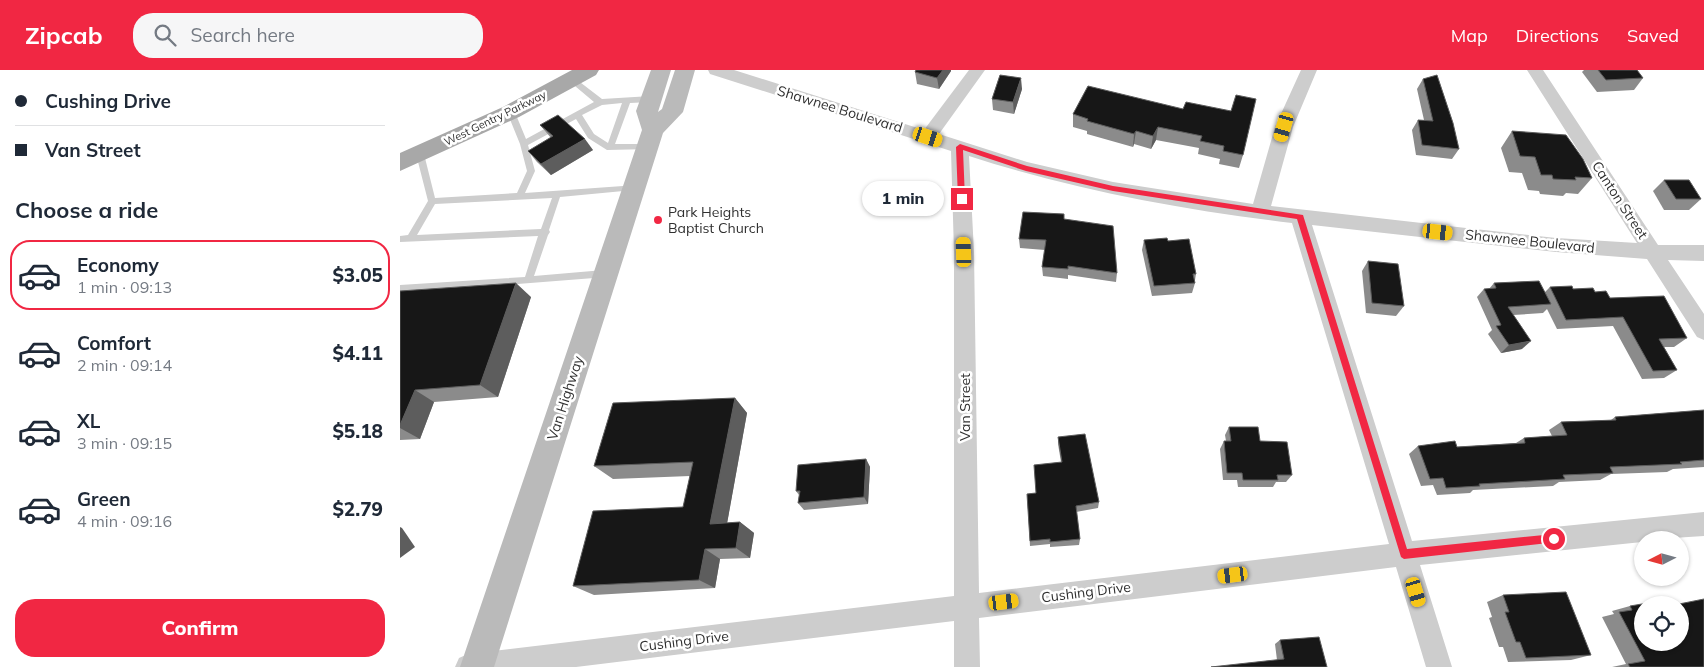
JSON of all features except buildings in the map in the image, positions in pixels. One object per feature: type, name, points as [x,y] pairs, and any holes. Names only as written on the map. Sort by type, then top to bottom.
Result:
[{"type":"main road","name":"Van Highway","points":[[650,138],[647,111],[661,70]]},
{"type":"main road","name":"Van Highway","points":[[477,667],[650,138],[672,112],[685,70]]},
{"type":"main road","name":"West Gentry Parkway","points":[[400,163],[510,112],[581,75]]},
{"type":"street","name":"Shawnee Boulevard","points":[[716,70],[1026,168],[1113,189],[1260,212],[1556,245],[1655,252],[1704,253]]},
{"type":"street","points":[[928,137],[977,70]]},
{"type":"street","points":[[1260,212],[1284,127],[1309,70]]},
{"type":"street","name":"Canton Street","points":[[1535,70],[1655,252],[1704,331]]},
{"type":"street","name":"Van Street","points":[[960,147],[964,252],[967,667]]},
{"type":"street","points":[[1300,217],[1439,667]]},
{"type":"street","name":"Cushing Drive","points":[[468,667],[1404,554],[1704,524]]},
{"type":"lane","points":[[581,75],[600,102]]},
{"type":"lane","points":[[524,144],[600,102],[652,99]]},
{"type":"lane","points":[[610,148],[626,102]]},
{"type":"lane","points":[[510,112],[524,144],[531,171],[520,195]]},
{"type":"lane","points":[[578,115],[587,134],[610,148],[650,138]]},
{"type":"lane","points":[[410,239],[432,201],[420,154]]},
{"type":"lane","points":[[432,201],[558,194],[634,186]]},
{"type":"lane","points":[[528,280],[558,194]]},
{"type":"lane","points":[[400,239],[546,232]]},
{"type":"lane","points":[[400,288],[606,274]]},
{"type":"place","name":"Park Heights Baptist Church","points":[[658,220]]},
{"type":"route","points":[[962,199],[960,147],[1026,168],[1113,189],[1300,217],[1404,554],[1554,539]]}]
